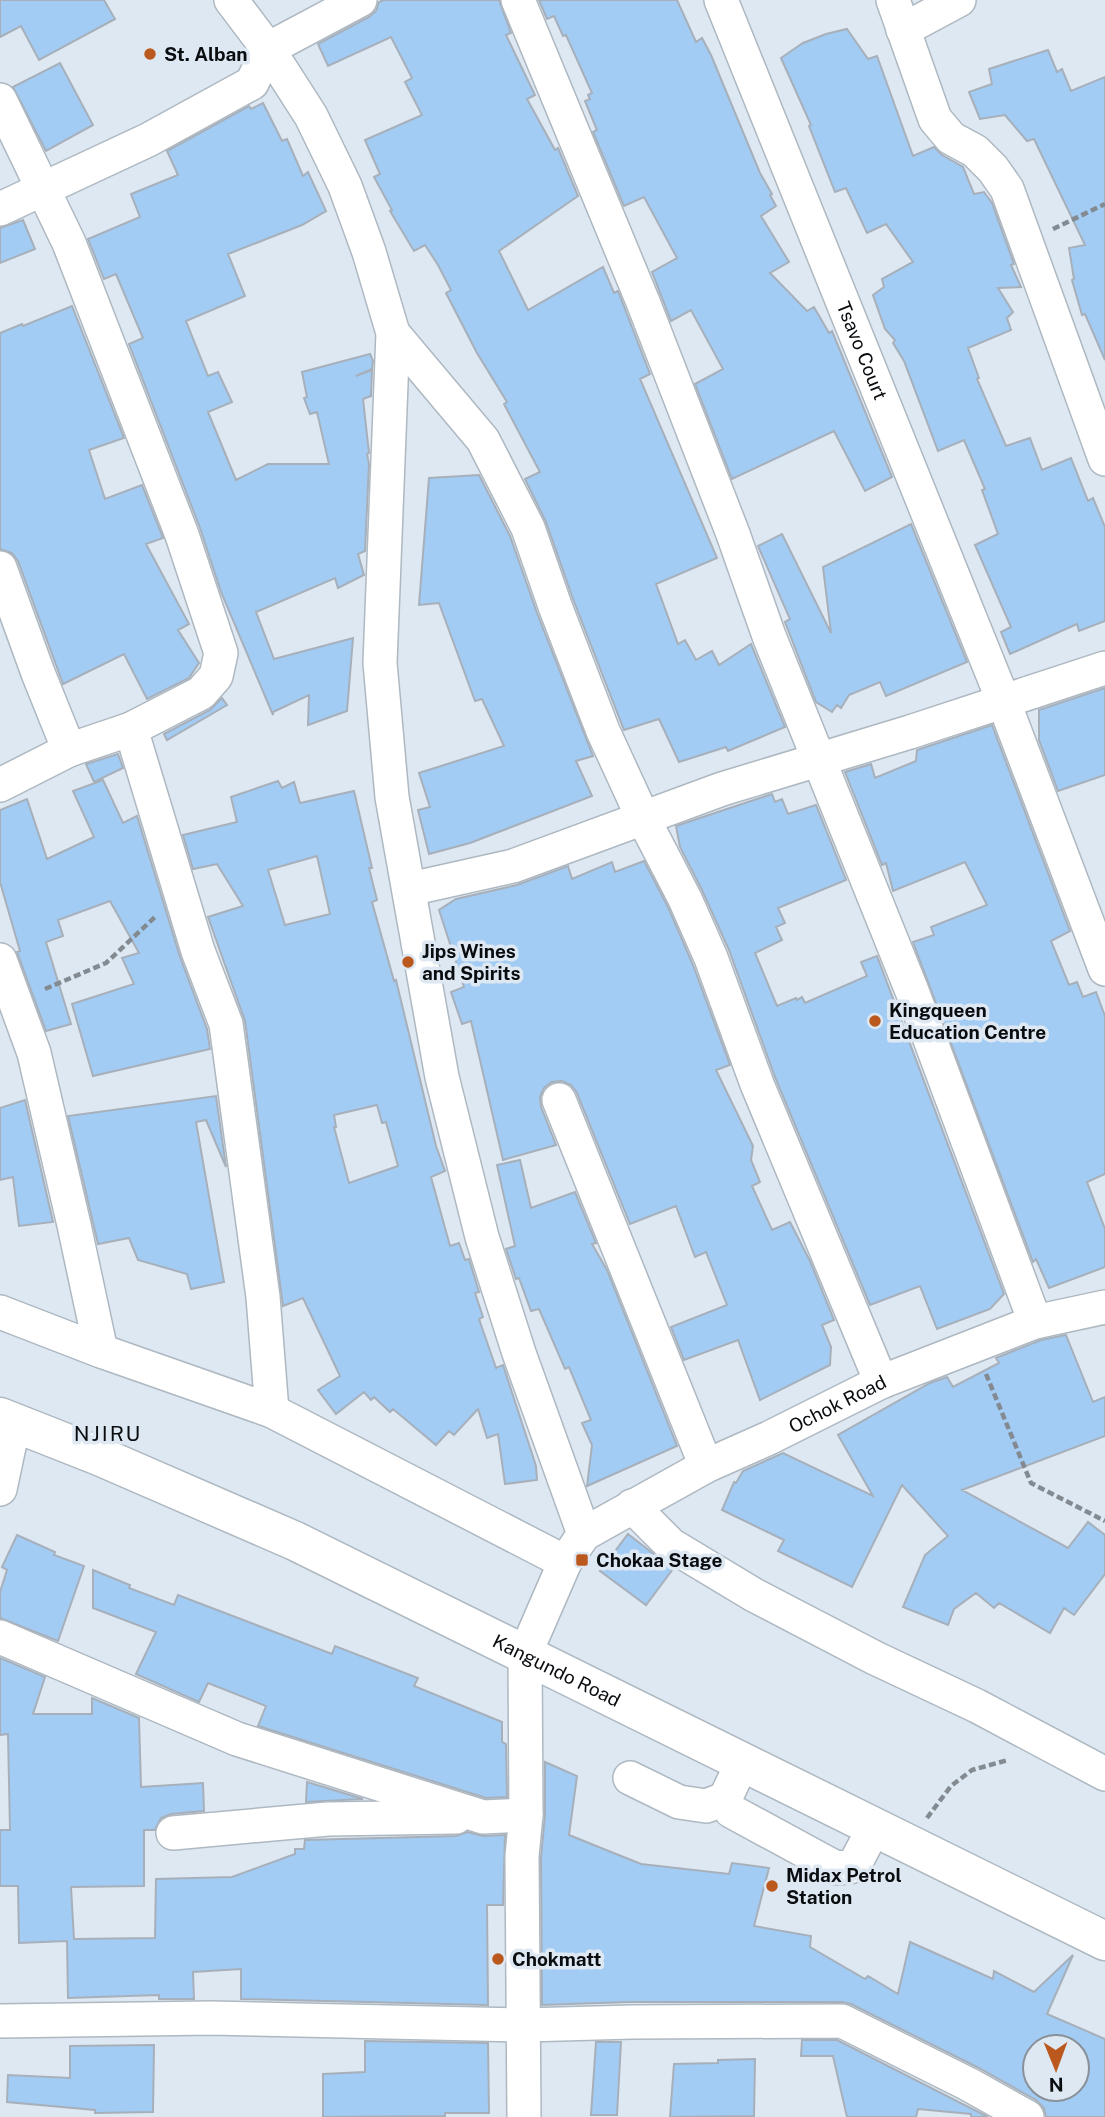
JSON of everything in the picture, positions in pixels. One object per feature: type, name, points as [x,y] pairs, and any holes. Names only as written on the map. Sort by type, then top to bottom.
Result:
[{"type":"highway","name":"Kangundo Road","points":[[7,1420],[99,1456],[295,1541],[1105,1941]]},
{"type":"street","points":[[231,0],[268,49],[311,116],[345,186],[369,251],[393,333],[380,663],[392,797],[442,1077],[482,1237],[519,1353],[584,1534],[565,1562],[525,1654],[526,1815],[522,1856],[524,2117]]},
{"type":"street","points":[[0,209],[148,140],[252,83],[268,49],[360,0]]},
{"type":"street","points":[[517,0],[643,302],[817,760],[912,991],[1035,1322]]},
{"type":"street","name":"Tsavo Court","points":[[721,0],[1003,700],[1105,969]]},
{"type":"street","points":[[959,0],[898,15],[935,119],[951,138],[975,151],[993,169],[1007,189],[1105,459]]},
{"type":"street","points":[[0,100],[69,243],[182,535],[221,653],[216,676],[201,693],[131,729],[69,750],[0,785]]},
{"type":"street","points":[[393,333],[483,440],[528,528],[564,631],[604,731],[711,958],[757,1084],[881,1382]]},
{"type":"street","points":[[0,568],[69,750]]},
{"type":"street","points":[[410,889],[513,866],[722,789],[910,732],[1105,668]]},
{"type":"street","points":[[131,729],[198,951],[226,1024],[263,1297],[272,1411]]},
{"type":"street","points":[[0,960],[34,1053],[101,1351]]},
{"type":"street","points":[[559,1100],[706,1466]]},
{"type":"street","name":"Ochok Road","points":[[584,1534],[706,1466],[881,1382],[1035,1322],[1105,1307]]},
{"type":"street","points":[[0,1312],[101,1351],[272,1411],[565,1562]]},
{"type":"street","points":[[0,1489],[7,1420]]},
{"type":"street","points":[[632,1506],[671,1545],[754,1595],[977,1706],[1105,1774]]},
{"type":"street","points":[[0,1637],[237,1739],[483,1817]]},
{"type":"street","points":[[629,1778],[679,1802],[706,1806],[725,1799],[743,1761]]},
{"type":"street","points":[[725,1799],[731,1811],[740,1817],[836,1868],[850,1867],[856,1862],[875,1826]]},
{"type":"street","points":[[173,1833],[328,1819],[526,1815]]},
{"type":"street","points":[[0,2021],[211,2018],[524,2025],[842,2021],[968,2084],[1027,2117]]},
{"type":"path","points":[[42,991],[106,963],[160,912]]},
{"type":"path","points":[[975,1347],[1031,1483],[1105,1521]]},
{"type":"path","points":[[908,1843],[951,1786],[972,1770],[1054,1748]]},
{"type":"building","points":[[0,0],[104,0],[115,19],[39,60],[21,26],[0,37]]},
{"type":"building","points":[[499,0],[511,33],[506,35],[535,95],[527,99],[555,150],[558,148],[578,196],[499,251],[528,310],[603,267],[614,293],[618,291],[650,374],[640,379],[717,558],[656,584],[678,644],[685,640],[696,660],[712,651],[719,665],[751,644],[785,727],[728,751],[726,747],[679,762],[659,719],[624,730],[546,522],[525,479],[540,472],[504,404],[507,402],[477,353],[446,293],[451,290],[438,265],[425,245],[414,251],[374,177],[380,174],[365,140],[422,115],[405,82],[412,78],[391,37],[328,66],[318,44],[369,17],[376,11],[379,2]]},
{"type":"building","points":[[539,0],[677,0],[696,42],[702,38],[711,55],[760,173],[772,194],[770,195],[776,206],[761,216],[789,262],[770,273],[807,311],[814,307],[829,333],[832,331],[892,477],[865,491],[834,431],[732,479],[695,384],[723,369],[691,310],[671,321],[652,272],[677,258],[644,197],[624,206],[593,132],[597,130],[585,101],[590,99],[588,95],[592,93],[566,35],[563,36],[554,16],[547,19]]},
{"type":"building","points":[[847,29],[868,59],[877,56],[913,156],[934,147],[963,167],[974,194],[984,192],[992,203],[1014,264],[1011,265],[1021,287],[998,288],[1013,312],[1007,318],[1011,330],[968,348],[979,378],[977,379],[1006,446],[1030,438],[1042,470],[1071,458],[1088,501],[1093,498],[1105,527],[1105,621],[1079,631],[1077,624],[1010,654],[1001,632],[1011,627],[975,545],[998,534],[982,490],[985,489],[964,440],[938,451],[904,361],[893,343],[895,340],[885,329],[873,295],[884,287],[882,279],[913,262],[886,224],[867,233],[846,188],[835,192],[809,126],[811,125],[781,58],[803,43]]},
{"type":"building","points":[[1048,50],[1057,72],[1062,69],[1071,91],[1105,77],[1105,360],[1085,314],[1082,315],[1072,280],[1069,248],[1085,245],[1034,139],[1027,141],[1005,115],[980,119],[969,92],[992,84],[989,69]]},
{"type":"building","points":[[60,63],[93,125],[46,151],[13,87]]},
{"type":"building","points":[[263,103],[282,141],[287,139],[303,176],[308,172],[326,211],[302,225],[228,254],[245,296],[186,321],[208,376],[218,372],[232,402],[208,412],[236,480],[268,464],[329,464],[317,412],[310,414],[304,398],[307,397],[302,372],[370,354],[373,361],[372,369],[356,376],[372,370],[371,396],[363,399],[369,464],[365,551],[358,554],[364,575],[338,588],[335,578],[256,612],[274,659],[353,638],[347,711],[308,725],[309,695],[273,712],[273,715],[221,592],[200,528],[129,344],[143,338],[116,274],[104,279],[88,239],[140,217],[131,194],[178,175],[167,151],[249,106],[251,109]]},
{"type":"building","points":[[23,220],[35,249],[0,263],[0,228]]},
{"type":"building","points":[[72,306],[124,438],[89,450],[105,499],[142,485],[163,538],[146,544],[189,624],[178,630],[199,663],[189,678],[147,699],[124,654],[63,684],[18,561],[12,553],[0,549],[0,333]]},
{"type":"building","points":[[479,475],[510,536],[593,756],[576,761],[592,796],[470,843],[429,854],[418,810],[430,807],[419,773],[504,746],[482,699],[475,701],[439,603],[419,605],[429,478]]},
{"type":"building","points":[[911,524],[967,662],[886,696],[880,682],[849,695],[841,708],[837,705],[832,712],[816,702],[785,622],[790,619],[758,546],[782,534],[831,633],[823,567]]},
{"type":"building","points":[[1105,688],[1105,775],[1058,791],[1039,740],[1039,710]]},
{"type":"building","points":[[222,698],[227,705],[167,740],[164,734],[210,710]]},
{"type":"building","points":[[992,725],[1070,931],[1051,941],[1069,985],[1077,982],[1083,997],[1096,992],[1105,1016],[1105,1174],[1087,1182],[1105,1229],[1105,1267],[1049,1288],[1036,1259],[1033,1262],[913,942],[934,935],[931,927],[987,905],[965,862],[893,891],[886,863],[882,865],[845,772],[871,764],[875,778],[916,761],[917,750]]},
{"type":"building","points":[[118,754],[123,768],[94,782],[86,764]]},
{"type":"building","points":[[103,780],[123,823],[137,816],[180,957],[207,1029],[210,1049],[93,1076],[72,1004],[134,984],[122,958],[139,953],[110,901],[58,920],[63,936],[46,942],[71,1024],[46,1031],[17,952],[20,951],[0,882],[0,810],[27,799],[47,859],[94,837],[73,791]]},
{"type":"building","points":[[278,781],[282,788],[294,782],[300,803],[354,791],[372,868],[369,868],[377,900],[372,902],[394,981],[396,980],[436,1146],[445,1171],[431,1177],[450,1246],[459,1243],[465,1260],[469,1259],[479,1292],[475,1293],[483,1317],[479,1319],[496,1368],[503,1365],[536,1466],[537,1480],[505,1484],[498,1434],[487,1438],[478,1409],[454,1435],[449,1431],[436,1445],[393,1409],[390,1412],[374,1397],[371,1400],[364,1392],[336,1414],[318,1390],[340,1376],[303,1298],[283,1306],[245,1021],[208,917],[243,906],[217,864],[193,869],[183,835],[237,822],[231,797]],"holes":[[[317,856],[330,914],[285,925],[268,870]],[[377,1105],[382,1123],[386,1122],[398,1166],[349,1183],[334,1127],[334,1115]]]},
{"type":"building","points":[[772,794],[775,802],[782,799],[788,814],[816,805],[846,880],[778,908],[785,923],[776,927],[782,940],[755,953],[777,1006],[802,997],[805,1003],[867,976],[861,962],[877,956],[1004,1294],[990,1309],[937,1329],[920,1286],[870,1305],[775,1077],[729,950],[680,847],[676,826]]},
{"type":"building","points":[[644,861],[668,907],[693,965],[730,1065],[716,1070],[753,1146],[751,1160],[760,1182],[752,1186],[772,1230],[790,1222],[810,1261],[834,1320],[822,1325],[831,1347],[830,1365],[760,1400],[738,1340],[684,1360],[671,1327],[727,1305],[706,1252],[695,1257],[676,1206],[630,1224],[577,1093],[571,1085],[562,1081],[552,1082],[544,1088],[540,1097],[541,1107],[556,1145],[503,1160],[471,1021],[462,1024],[451,992],[464,987],[439,910],[456,899],[517,885],[568,866],[572,879],[612,862],[615,872]]},
{"type":"building","points":[[216,1096],[226,1167],[206,1120],[196,1122],[224,1282],[191,1289],[187,1274],[138,1260],[129,1238],[98,1244],[68,1116]]},
{"type":"building","points":[[25,1100],[53,1222],[19,1226],[13,1177],[0,1180],[0,1108]]},
{"type":"building","points":[[520,1160],[531,1208],[575,1192],[596,1243],[592,1244],[607,1270],[677,1446],[587,1486],[592,1445],[582,1423],[591,1420],[569,1367],[565,1369],[539,1309],[531,1311],[506,1249],[515,1246],[497,1165]]},
{"type":"building","points":[[1066,1335],[1093,1402],[1105,1397],[1105,1436],[962,1490],[1068,1548],[1088,1522],[1105,1535],[1105,1574],[1074,1615],[1064,1608],[1050,1633],[999,1603],[994,1608],[976,1593],[954,1609],[948,1625],[903,1607],[925,1555],[948,1536],[902,1485],[852,1587],[778,1551],[784,1540],[722,1510],[734,1482],[736,1483],[743,1471],[783,1453],[873,1496],[838,1435],[930,1383],[947,1377],[953,1387],[999,1363],[996,1358],[1041,1340]]},
{"type":"building","points":[[628,1534],[673,1569],[646,1605],[600,1571]]},
{"type":"building","points":[[17,1535],[55,1552],[54,1555],[84,1566],[58,1641],[0,1618],[0,1592],[7,1570],[2,1567]]},
{"type":"building","points":[[93,1570],[130,1585],[129,1588],[174,1605],[178,1595],[332,1654],[335,1646],[418,1678],[414,1686],[502,1722],[502,1742],[506,1744],[507,1797],[486,1798],[258,1726],[266,1706],[208,1683],[199,1702],[136,1674],[156,1632],[93,1608]]},
{"type":"building","points":[[0,1658],[45,1677],[33,1714],[92,1714],[92,1698],[139,1718],[141,1787],[203,1783],[204,1811],[171,1814],[161,1818],[155,1830],[144,1830],[144,1886],[71,1887],[74,1939],[155,1938],[156,1879],[232,1877],[295,1854],[295,1849],[304,1849],[305,1840],[456,1836],[467,1832],[483,1836],[505,1835],[503,1905],[487,1905],[488,2005],[241,1999],[241,1969],[193,1972],[194,1999],[159,1999],[159,1995],[68,1998],[67,1941],[19,1943],[18,1886],[0,1886],[0,1830],[10,1830],[8,1734],[0,1735]]},
{"type":"building","points":[[545,1762],[577,1776],[569,1835],[641,1864],[729,1874],[732,1863],[769,1868],[754,1926],[811,1936],[810,1947],[865,1979],[868,1976],[898,1994],[910,1942],[993,1979],[994,1971],[1034,1992],[1073,1955],[1047,2014],[1105,2039],[1105,2117],[1046,2117],[1044,2108],[1039,2103],[1091,2103],[1091,2033],[1021,2033],[1021,2092],[977,2067],[843,2002],[629,2002],[542,2005],[541,1857],[545,1815]]},
{"type":"building","points":[[307,1782],[363,1799],[306,1802]]},
{"type":"building","points":[[802,2040],[837,2040],[988,2117],[918,2109],[916,2117],[847,2117],[833,2056],[801,2056]]},
{"type":"building","points":[[365,2041],[488,2043],[489,2113],[323,2117],[323,2074],[365,2072]]},
{"type":"building","points":[[596,2042],[621,2042],[617,2115],[591,2115]]},
{"type":"building","points":[[154,2045],[153,2112],[95,2113],[95,2110],[7,2102],[8,2075],[70,2078],[70,2046]]},
{"type":"building","points":[[755,2059],[754,2116],[670,2117],[674,2064]]},
{"type":"place","name":"St. Alban","points":[[150,54]]},
{"type":"place","name":"Jips Wines and Spirits","points":[[408,962]]},
{"type":"place","name":"Kingqueen Education Centre","points":[[875,1021]]},
{"type":"place","name":"Chokaa Stage","points":[[582,1560]]},
{"type":"place","name":"Midax Petrol Station","points":[[772,1886]]},
{"type":"place","name":"Chokmatt","points":[[498,1959]]},
{"type":"district","name":"NJIRU","points":[[108,1434]]}]
